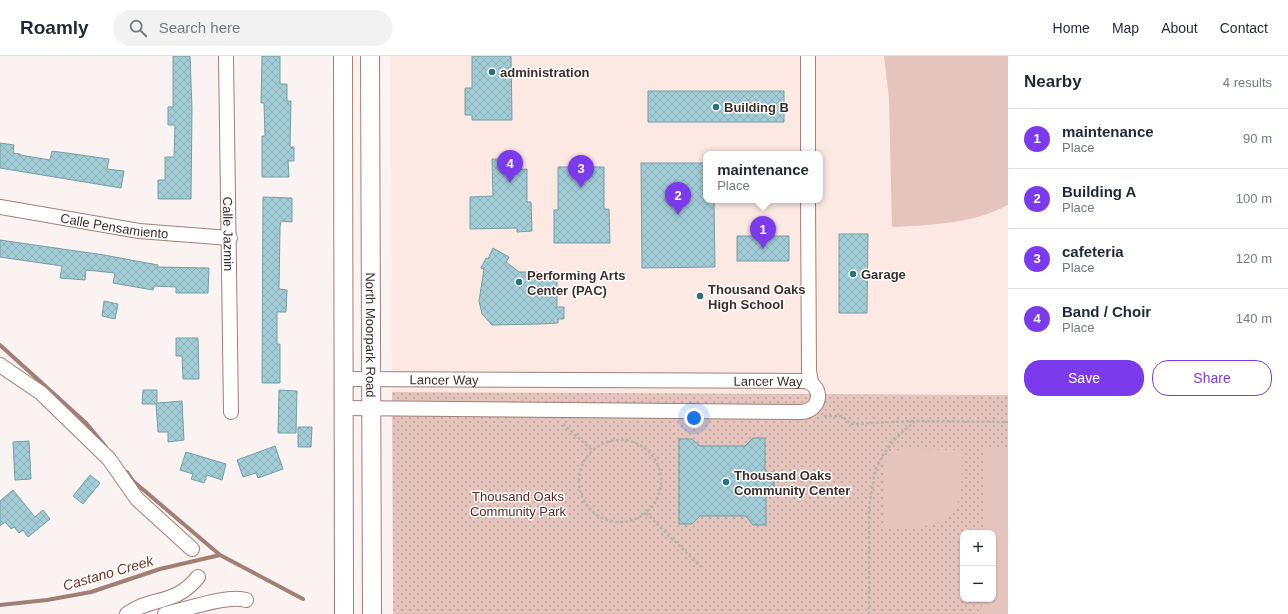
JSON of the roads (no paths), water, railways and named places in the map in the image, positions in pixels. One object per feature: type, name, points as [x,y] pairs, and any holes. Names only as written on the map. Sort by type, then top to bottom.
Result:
[{"type":"main road","points":[[343,56],[344,614]]},
{"type":"main road","name":"North Moorpark Road","points":[[370,56],[372,614]]},
{"type":"street","name":"Calle Jazmin","points":[[226,56],[227,171],[230,238],[231,412]]},
{"type":"street","points":[[808,56],[808,151]]},
{"type":"street","points":[[808,203],[809,371],[811,382]]},
{"type":"street","name":"Calle Pensamiento","points":[[0,207],[139,230],[230,238]]},
{"type":"street","points":[[0,365],[41,393],[109,460],[137,499],[192,549]]},
{"type":"street","name":"Lancer Way","points":[[343,379],[806,380],[811,382],[818,390],[818,401],[812,409],[802,412],[344,408]]},
{"type":"street","points":[[127,614],[146,604],[182,593],[190,587],[198,577]]},
{"type":"street","points":[[164,614],[228,599],[240,598],[246,600]]},
{"type":"waterway","points":[[0,345],[86,423],[106,447]]},
{"type":"waterway","points":[[127,472],[133,481],[220,555],[303,599]]},
{"type":"waterway","name":"Castano Creek","points":[[0,605],[47,600],[91,592],[160,569],[220,555]]},
{"type":"place","name":"administration","points":[[492,72]]},
{"type":"place","name":"Building B","points":[[716,107]]},
{"type":"place","name":"Band / Choir","points":[[510,183]]},
{"type":"place","name":"cafeteria","points":[[581,188]]},
{"type":"place","name":"Building A","points":[[678,215]]},
{"type":"place","name":"maintenance","points":[[763,249]]},
{"type":"place","name":"Garage","points":[[853,274]]},
{"type":"place","name":"Performing Arts Center (PAC)","points":[[519,282]]},
{"type":"place","name":"Thousand Oaks High School","points":[[700,296]]},
{"type":"place","name":"Thousand Oaks Community Center","points":[[726,482]]},
{"type":"park label","name":"Thousand Oaks Community Park","points":[[518,504]]}]
